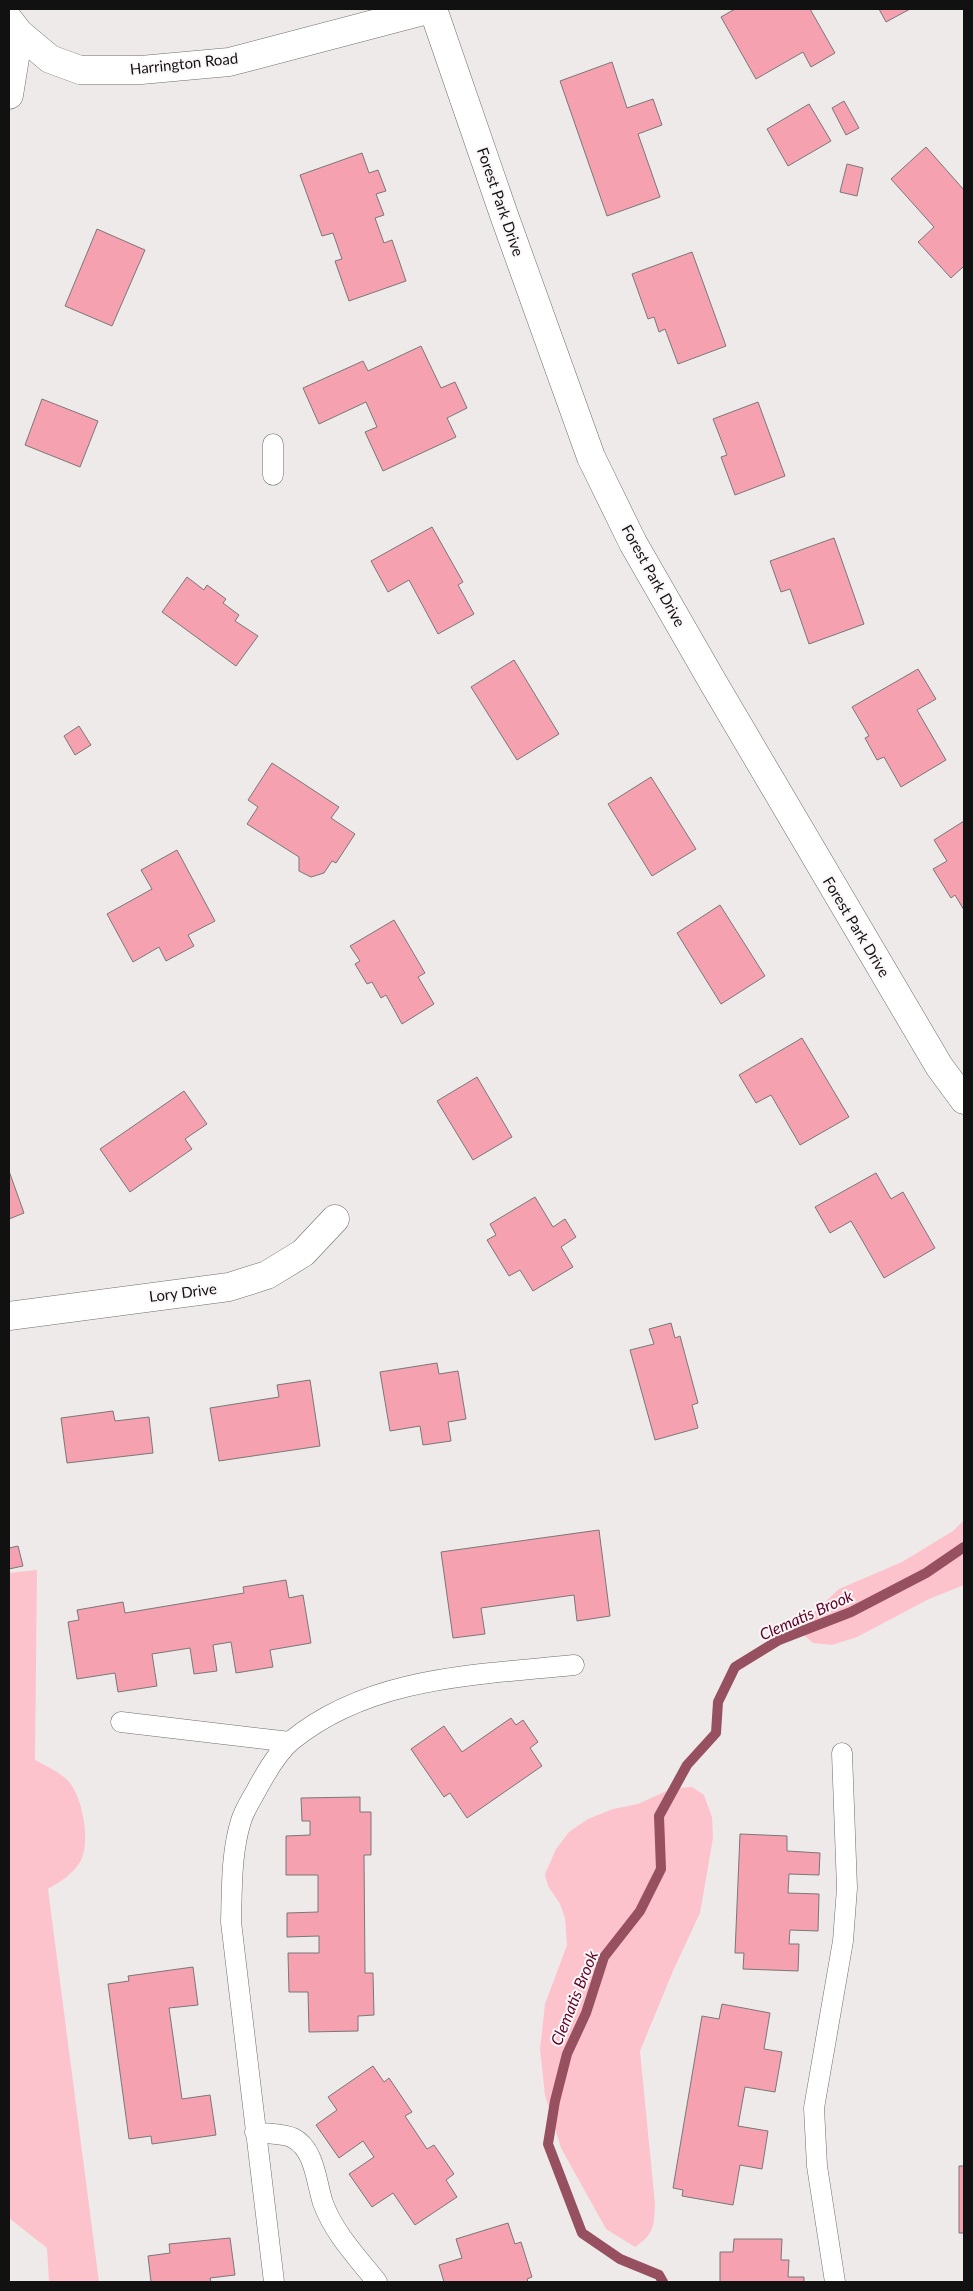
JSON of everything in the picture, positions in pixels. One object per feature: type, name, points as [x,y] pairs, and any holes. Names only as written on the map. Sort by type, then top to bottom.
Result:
[{"type":"street","name":"Harrington Road","points":[[14,26],[50,59],[80,70],[141,70],[228,62],[432,9]]},
{"type":"street","name":"Forest Park Drive","points":[[432,9],[591,457],[634,543],[728,709],[939,1066],[964,1100]]},
{"type":"street","points":[[9,95],[14,26]]},
{"type":"street","name":"Lory Drive","points":[[9,1316],[229,1287],[268,1274],[303,1253],[335,1219]]},
{"type":"lane","points":[[272,444],[273,475]]},
{"type":"lane","points":[[274,2282],[231,1922],[232,1873],[241,1820],[263,1777],[290,1742],[338,1710],[389,1690],[451,1678],[574,1665]]},
{"type":"lane","points":[[121,1722],[290,1742]]},
{"type":"lane","points":[[834,2282],[817,2166],[814,2108],[844,1932],[847,1888],[842,1753]]},
{"type":"lane","points":[[255,2132],[293,2137],[304,2147],[312,2162],[323,2203],[337,2231],[377,2282]]},
{"type":"shaded area","points":[[964,1520],[964,1585],[929,1599],[857,1637],[832,1645],[813,1643],[805,1636],[807,1619],[839,1589],[902,1562],[953,1531]]},
{"type":"shaded area","points":[[37,1570],[35,1760],[58,1773],[75,1790],[82,1810],[85,1833],[85,1844],[80,1862],[62,1881],[48,1889],[99,2282],[49,2282],[47,2248],[9,2218],[9,1573]]},
{"type":"shaded area","points":[[692,1787],[704,1795],[712,1817],[713,1838],[700,1913],[673,1971],[640,2051],[655,2204],[652,2229],[646,2238],[635,2247],[606,2229],[561,2148],[545,2095],[540,2049],[545,2004],[567,1945],[565,1918],[560,1904],[548,1886],[545,1874],[556,1849],[569,1832],[588,1819],[613,1809],[638,1804],[673,1788]]},
{"type":"building","points":[[735,9],[810,9],[835,53],[811,67],[803,52],[756,79],[721,17]]},
{"type":"building","points":[[879,9],[910,9],[886,22]]},
{"type":"building","points":[[612,62],[627,108],[653,99],[662,125],[638,134],[660,197],[607,216],[560,81]]},
{"type":"building","points":[[844,101],[859,128],[846,135],[832,108]]},
{"type":"building","points":[[809,104],[831,141],[788,166],[767,129]]},
{"type":"building","points":[[926,147],[964,190],[964,266],[951,278],[918,242],[934,227],[891,179]]},
{"type":"building","points":[[362,153],[369,173],[378,170],[386,191],[376,194],[384,215],[375,218],[384,243],[392,240],[406,281],[349,301],[335,261],[342,259],[333,233],[322,236],[300,175]]},
{"type":"building","points":[[847,164],[863,168],[857,196],[840,192]]},
{"type":"building","points":[[97,229],[145,250],[112,326],[65,306]]},
{"type":"building","points":[[692,252],[726,346],[678,364],[665,329],[659,332],[654,317],[648,319],[632,274]]},
{"type":"building","points":[[421,346],[441,388],[455,382],[467,408],[447,418],[456,437],[383,471],[365,432],[377,427],[366,402],[319,424],[303,388],[363,361],[368,371]]},
{"type":"building","points":[[42,399],[98,421],[80,467],[25,445]]},
{"type":"building","points":[[758,402],[785,476],[735,495],[721,457],[727,455],[713,419]]},
{"type":"building","points":[[432,527],[463,582],[458,585],[474,614],[438,634],[409,580],[388,592],[371,561]]},
{"type":"building","points":[[834,538],[864,624],[809,644],[790,589],[781,592],[770,561]]},
{"type":"building","points":[[187,577],[204,590],[207,585],[226,599],[223,603],[239,615],[235,621],[258,636],[236,666],[162,612]]},
{"type":"building","points":[[514,660],[559,734],[517,760],[471,687]]},
{"type":"building","points":[[918,669],[936,699],[917,710],[946,760],[901,787],[884,757],[877,760],[865,738],[869,736],[852,707]]},
{"type":"building","points":[[79,726],[91,745],[75,755],[64,736]]},
{"type":"building","points":[[272,763],[339,807],[331,818],[355,834],[336,863],[332,861],[324,873],[311,877],[299,871],[299,857],[247,824],[258,807],[248,800]]},
{"type":"building","points":[[651,777],[696,849],[652,876],[608,804]]},
{"type":"building","points":[[964,821],[964,910],[955,895],[951,898],[933,869],[947,861],[934,840]]},
{"type":"building","points":[[177,850],[215,921],[188,935],[194,946],[166,961],[159,947],[133,962],[107,914],[152,889],[141,870]]},
{"type":"building","points":[[720,905],[765,976],[721,1004],[677,933]]},
{"type":"building","points":[[394,920],[425,973],[418,977],[434,1004],[402,1024],[386,995],[381,998],[372,982],[367,984],[355,964],[360,961],[350,946]]},
{"type":"building","points":[[802,1038],[849,1117],[800,1145],[771,1095],[756,1103],[739,1075]]},
{"type":"building","points":[[477,1077],[512,1137],[473,1160],[437,1101]]},
{"type":"building","points":[[184,1091],[207,1124],[185,1139],[192,1149],[130,1192],[100,1149]]},
{"type":"building","points":[[9,1171],[24,1213],[9,1219]]},
{"type":"building","points":[[876,1173],[891,1199],[903,1192],[935,1248],[884,1278],[851,1221],[830,1233],[815,1207]]},
{"type":"building","points":[[535,1197],[553,1227],[565,1219],[576,1237],[561,1247],[573,1267],[533,1291],[520,1270],[509,1276],[487,1240],[496,1235],[490,1224]]},
{"type":"building","points":[[671,1323],[675,1338],[680,1336],[698,1403],[692,1405],[698,1428],[655,1440],[630,1350],[654,1344],[649,1329]]},
{"type":"building","points":[[437,1363],[439,1374],[458,1371],[466,1419],[448,1422],[451,1441],[423,1445],[420,1426],[390,1431],[380,1372]]},
{"type":"building","points":[[310,1380],[320,1446],[219,1461],[210,1408],[279,1397],[277,1385]]},
{"type":"building","points":[[113,1411],[115,1421],[149,1417],[153,1453],[67,1463],[61,1418]]},
{"type":"building","points":[[599,1530],[610,1616],[577,1621],[574,1595],[481,1608],[485,1634],[453,1638],[441,1552]]},
{"type":"building","points":[[18,1546],[23,1566],[9,1569],[9,1548]]},
{"type":"building","points":[[286,1580],[289,1598],[303,1595],[311,1643],[270,1650],[273,1667],[236,1673],[231,1642],[213,1645],[217,1671],[194,1674],[190,1648],[152,1654],[157,1686],[118,1692],[115,1673],[77,1679],[68,1622],[79,1620],[77,1610],[123,1602],[125,1613],[244,1593],[243,1587]]},
{"type":"building","points":[[511,1718],[516,1725],[523,1720],[538,1742],[530,1748],[542,1766],[467,1818],[450,1793],[444,1797],[411,1749],[444,1726],[462,1752]]},
{"type":"building","points":[[360,1797],[360,1812],[371,1812],[371,1855],[364,1855],[365,1973],[373,1973],[374,2015],[358,2016],[358,2031],[309,2032],[308,1992],[289,1992],[288,1953],[319,1953],[319,1936],[287,1937],[287,1913],[318,1912],[318,1875],[286,1875],[286,1836],[310,1835],[310,1821],[302,1821],[301,1798]]},
{"type":"building","points":[[740,1834],[787,1836],[787,1851],[820,1853],[819,1875],[789,1874],[788,1893],[819,1894],[818,1931],[790,1930],[789,1944],[799,1944],[798,1971],[743,1969],[744,1953],[735,1953]]},
{"type":"building","points":[[193,1967],[198,2005],[169,2008],[182,2099],[210,2095],[216,2135],[152,2144],[151,2136],[129,2139],[108,1984],[129,1981],[128,1976]]},
{"type":"building","points":[[722,2004],[770,2013],[764,2049],[782,2052],[775,2092],[745,2087],[738,2126],[768,2131],[762,2169],[740,2165],[733,2205],[682,2196],[683,2190],[673,2188],[702,2016],[719,2019]]},
{"type":"building","points":[[373,2066],[384,2082],[389,2078],[412,2112],[405,2116],[427,2149],[434,2145],[454,2174],[446,2180],[457,2197],[415,2225],[393,2193],[372,2207],[349,2174],[374,2157],[363,2141],[339,2158],[316,2125],[337,2110],[328,2097]]},
{"type":"building","points":[[959,2166],[964,2166],[964,2233],[959,2233]]},
{"type":"building","points":[[508,2223],[515,2244],[521,2242],[532,2277],[527,2279],[528,2282],[444,2282],[439,2265],[462,2258],[456,2239]]},
{"type":"building","points":[[230,2238],[235,2275],[210,2278],[211,2282],[151,2282],[148,2256],[170,2253],[169,2244]]},
{"type":"building","points":[[734,2239],[782,2239],[781,2260],[789,2260],[788,2277],[804,2277],[804,2282],[720,2282],[720,2252],[733,2252]]},
{"type":"waterway","name":"Clematis Brook","points":[[663,2282],[659,2275],[620,2259],[582,2233],[548,2144],[555,2101],[567,2054],[586,2013],[604,1957],[640,1911],[661,1869],[659,1816],[687,1765],[716,1733],[718,1702],[735,1667],[779,1640],[851,1612],[926,1573],[964,1547]]}]
